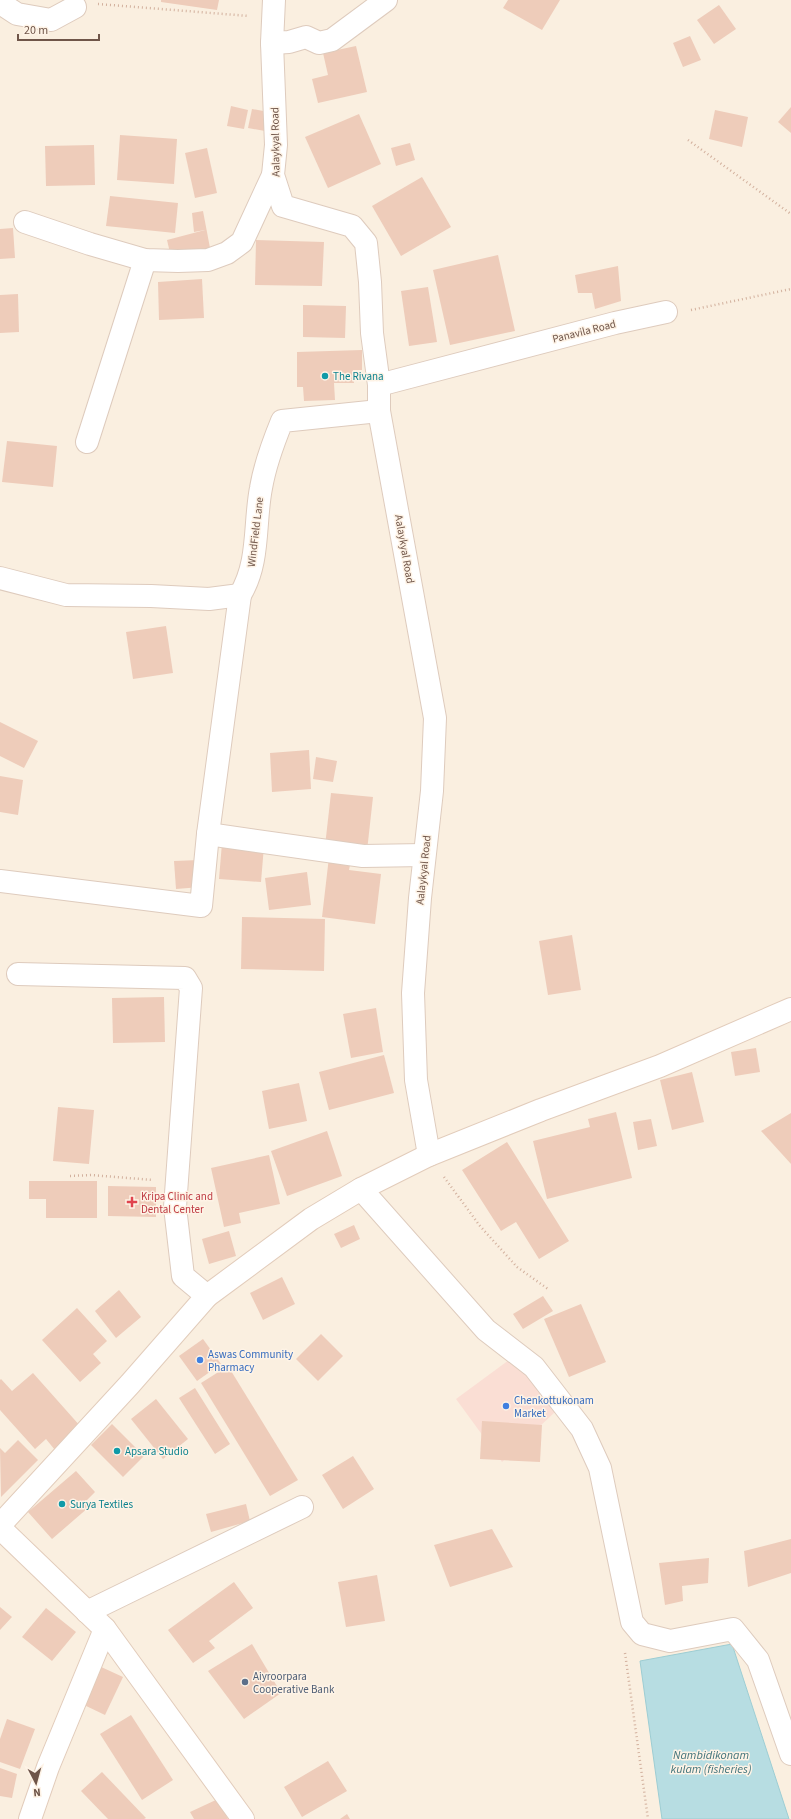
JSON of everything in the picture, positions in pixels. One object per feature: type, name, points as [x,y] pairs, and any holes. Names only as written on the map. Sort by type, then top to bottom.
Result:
[{"type":"street","points":[[272,43],[289,42],[306,37],[319,43],[332,40],[386,0]]},
{"type":"street","points":[[0,3],[17,14],[51,20],[85,5]]},
{"type":"street","name":"Aalaykyal Road","points":[[274,9],[272,43],[276,145],[273,175],[283,206],[352,226],[366,242],[370,282],[372,333],[379,385],[379,411],[435,718],[432,791],[424,855],[413,992],[416,1080],[429,1155]]},
{"type":"street","points":[[25,222],[90,244],[145,260],[208,260],[227,253],[242,242],[273,175]]},
{"type":"street","points":[[258,209],[283,206]]},
{"type":"street","points":[[87,442],[145,260]]},
{"type":"street","name":"Panavila Road","points":[[379,385],[615,323],[666,312]]},
{"type":"street","name":"WindField Lane","points":[[240,595],[248,582],[256,544],[260,489],[268,455],[282,421],[379,411]]},
{"type":"street","points":[[0,578],[66,595],[151,596],[209,599],[240,595],[208,834],[201,906],[0,881]]},
{"type":"street","points":[[208,834],[363,856],[424,855]]},
{"type":"street","points":[[18,974],[186,978],[191,988],[175,1208],[183,1276],[207,1296]]},
{"type":"street","points":[[0,1525],[130,1384],[207,1296],[311,1219],[361,1189],[429,1155],[541,1110],[660,1066],[791,1009]]},
{"type":"street","points":[[361,1189],[486,1330],[534,1367],[582,1430],[600,1468],[632,1622],[642,1634],[670,1641],[733,1629],[758,1660],[791,1754]]},
{"type":"street","points":[[87,1612],[302,1507]]},
{"type":"street","points":[[0,1528],[105,1629],[243,1819]]},
{"type":"street","points":[[30,1819],[48,1767],[105,1629]]},
{"type":"path","points":[[85,5],[274,9]]},
{"type":"path","points":[[688,140],[791,214]]},
{"type":"path","points":[[666,312],[696,309],[791,289]]},
{"type":"path","points":[[429,1155],[480,1226],[517,1267],[548,1289]]},
{"type":"path","points":[[70,1176],[91,1175],[166,1180],[178,1174]]},
{"type":"path","points":[[632,1622],[625,1649],[648,1819]]},
{"type":"shaded area","name":"Chenkottukonam Market","points":[[517,1354],[555,1412],[502,1462],[456,1399]]},
{"type":"water","name":"Nambidikonam kulam (fisheries)","points":[[732,1644],[789,1819],[662,1819],[640,1661]]},
{"type":"building","points":[[161,0],[219,0],[217,10],[161,2]]},
{"type":"building","points":[[508,0],[560,0],[542,30],[503,8]]},
{"type":"building","points":[[719,5],[736,29],[714,44],[697,20]]},
{"type":"building","points":[[690,36],[701,60],[683,67],[673,43]]},
{"type":"building","points":[[356,46],[367,92],[318,103],[312,79],[328,75],[323,53]]},
{"type":"building","points":[[231,106],[248,110],[244,129],[227,126]]},
{"type":"building","points":[[791,107],[791,133],[778,122]]},
{"type":"building","points":[[252,109],[269,112],[265,131],[248,128]]},
{"type":"building","points":[[715,110],[748,117],[742,147],[709,139]]},
{"type":"building","points":[[359,114],[381,164],[328,188],[305,137]]},
{"type":"building","points":[[120,135],[177,139],[174,184],[117,180]]},
{"type":"building","points":[[410,143],[415,160],[396,166],[391,148]]},
{"type":"building","points":[[94,145],[95,185],[46,186],[45,146]]},
{"type":"building","points":[[207,148],[217,193],[195,198],[185,153]]},
{"type":"building","points":[[422,177],[451,227],[401,256],[372,206]]},
{"type":"building","points":[[110,196],[178,203],[175,233],[106,226]]},
{"type":"building","points":[[203,211],[210,248],[171,257],[167,240],[205,230],[194,232],[192,213]]},
{"type":"building","points":[[13,228],[15,258],[0,259],[0,229]]},
{"type":"building","points":[[256,240],[324,242],[322,286],[255,285]]},
{"type":"building","points":[[498,255],[515,331],[450,345],[433,270]]},
{"type":"building","points":[[618,266],[621,301],[595,309],[592,293],[578,293],[575,275]]},
{"type":"building","points":[[202,279],[204,318],[159,320],[158,282]]},
{"type":"building","points":[[428,287],[437,342],[409,346],[401,291]]},
{"type":"building","points":[[18,294],[19,332],[0,333],[0,295]]},
{"type":"building","points":[[303,305],[346,306],[345,338],[303,337]]},
{"type":"building","name":"The Rivana","points":[[362,350],[362,370],[353,370],[354,383],[334,383],[335,400],[304,401],[303,387],[297,387],[297,352]]},
{"type":"building","points":[[7,441],[57,446],[53,487],[2,482]]},
{"type":"building","points":[[166,626],[173,673],[133,679],[126,632]]},
{"type":"building","points":[[0,722],[38,741],[24,768],[0,756]]},
{"type":"building","points":[[309,750],[311,789],[272,792],[270,753]]},
{"type":"building","points":[[316,757],[337,761],[333,782],[313,779]]},
{"type":"building","points":[[0,776],[23,780],[18,815],[0,812]]},
{"type":"building","points":[[331,793],[373,797],[367,851],[325,846]]},
{"type":"building","points":[[222,843],[264,846],[261,882],[219,879]]},
{"type":"building","points":[[329,857],[351,860],[349,870],[381,874],[375,924],[322,917]]},
{"type":"building","points":[[199,860],[201,887],[176,889],[174,861]]},
{"type":"building","points":[[307,872],[311,905],[269,910],[265,878]]},
{"type":"building","points":[[242,917],[325,919],[324,971],[241,969]]},
{"type":"building","points":[[572,935],[581,990],[548,995],[539,941]]},
{"type":"building","points":[[164,997],[165,1042],[113,1043],[112,998]]},
{"type":"building","points":[[376,1008],[383,1052],[351,1058],[343,1014]]},
{"type":"building","points":[[756,1048],[760,1072],[735,1076],[731,1052]]},
{"type":"building","points":[[384,1055],[394,1093],[329,1110],[319,1072]]},
{"type":"building","points":[[692,1072],[704,1122],[672,1130],[660,1080]]},
{"type":"building","points":[[299,1083],[307,1121],[269,1129],[262,1091]]},
{"type":"building","points":[[58,1107],[94,1110],[89,1164],[53,1161]]},
{"type":"building","points":[[616,1112],[632,1178],[547,1199],[533,1141],[590,1127],[588,1119]]},
{"type":"building","points":[[791,1113],[791,1164],[761,1131]]},
{"type":"building","points":[[651,1119],[657,1146],[638,1150],[633,1122]]},
{"type":"building","points":[[327,1131],[342,1176],[287,1196],[271,1151]]},
{"type":"building","points":[[507,1142],[569,1241],[539,1259],[516,1222],[501,1231],[462,1170]]},
{"type":"building","points":[[269,1155],[280,1204],[239,1213],[241,1223],[224,1227],[211,1168]]},
{"type":"building","points":[[29,1181],[97,1181],[97,1218],[46,1218],[46,1199],[29,1199]]},
{"type":"building","name":"Kripa Clinic and Dental Center","points":[[108,1186],[156,1187],[156,1217],[108,1216]]},
{"type":"building","points":[[354,1225],[360,1239],[341,1248],[334,1234]]},
{"type":"building","points":[[229,1231],[236,1256],[209,1264],[202,1239]]},
{"type":"building","points":[[282,1277],[295,1304],[263,1320],[250,1293]]},
{"type":"building","points":[[119,1290],[141,1317],[116,1338],[95,1311]]},
{"type":"building","points":[[543,1296],[553,1311],[523,1329],[513,1314]]},
{"type":"building","points":[[581,1304],[606,1362],[569,1377],[544,1319]]},
{"type":"building","points":[[77,1308],[107,1341],[93,1354],[101,1363],[80,1382],[42,1340]]},
{"type":"building","points":[[321,1334],[343,1356],[318,1381],[296,1359]]},
{"type":"building","name":"Aswas Community Pharmacy","points":[[203,1339],[221,1364],[197,1381],[179,1356]]},
{"type":"building","points":[[228,1366],[298,1480],[270,1496],[201,1383]]},
{"type":"building","points":[[33,1373],[81,1427],[55,1450],[46,1439],[35,1449],[0,1410],[0,1380],[1,1379],[12,1391]]},
{"type":"building","points":[[195,1388],[230,1444],[215,1454],[179,1398]]},
{"type":"building","points":[[156,1399],[188,1439],[163,1459],[131,1419]]},
{"type":"building","points":[[482,1421],[542,1425],[540,1462],[480,1459]]},
{"type":"building","name":"Apsara Studio","points":[[112,1424],[144,1456],[123,1477],[91,1445]]},
{"type":"building","points":[[18,1440],[38,1460],[1,1497],[0,1448],[5,1453]]},
{"type":"building","points":[[353,1456],[374,1489],[343,1509],[322,1475]]},
{"type":"building","name":"Surya Textiles","points":[[76,1471],[95,1492],[85,1502],[89,1507],[52,1539],[28,1512]]},
{"type":"building","points":[[246,1504],[250,1521],[211,1532],[206,1514]]},
{"type":"building","points":[[492,1529],[513,1567],[450,1587],[434,1545]]},
{"type":"building","points":[[791,1539],[791,1573],[748,1587],[744,1551]]},
{"type":"building","points":[[709,1558],[708,1583],[682,1586],[683,1601],[665,1605],[659,1563]]},
{"type":"building","points":[[377,1575],[385,1621],[346,1627],[338,1582]]},
{"type":"building","points":[[234,1582],[253,1608],[209,1641],[215,1648],[193,1663],[168,1630]]},
{"type":"building","points":[[0,1607],[12,1617],[0,1630]]},
{"type":"building","points":[[46,1608],[76,1632],[52,1661],[22,1637]]},
{"type":"building","name":"Aiyroorpara Cooperative Bank","points":[[252,1644],[281,1693],[244,1719],[208,1671]]},
{"type":"building","points":[[99,1666],[123,1677],[105,1715],[82,1704]]},
{"type":"building","points":[[131,1715],[173,1780],[142,1800],[100,1734]]},
{"type":"building","points":[[7,1719],[35,1729],[20,1769],[0,1762],[0,1739]]},
{"type":"building","points":[[328,1761],[347,1791],[302,1817],[284,1787]]},
{"type":"building","points":[[0,1768],[17,1774],[12,1798],[0,1796]]},
{"type":"building","points":[[102,1772],[146,1818],[108,1819],[81,1791]]},
{"type":"building","points":[[218,1799],[228,1819],[194,1819],[190,1812]]},
{"type":"building","points":[[347,1814],[350,1819],[340,1819]]},
{"type":"place","name":"The Rivana","points":[[325,376]]},
{"type":"place","name":"Kripa Clinic and Dental Center","points":[[132,1202]]},
{"type":"place","name":"Aswas Community Pharmacy","points":[[200,1360]]},
{"type":"place","name":"Chenkottukonam Market","points":[[506,1406]]},
{"type":"place","name":"Apsara Studio","points":[[117,1451]]},
{"type":"place","name":"Surya Textiles","points":[[62,1504]]},
{"type":"place","name":"Aiyroorpara Cooperative Bank","points":[[245,1682]]}]
